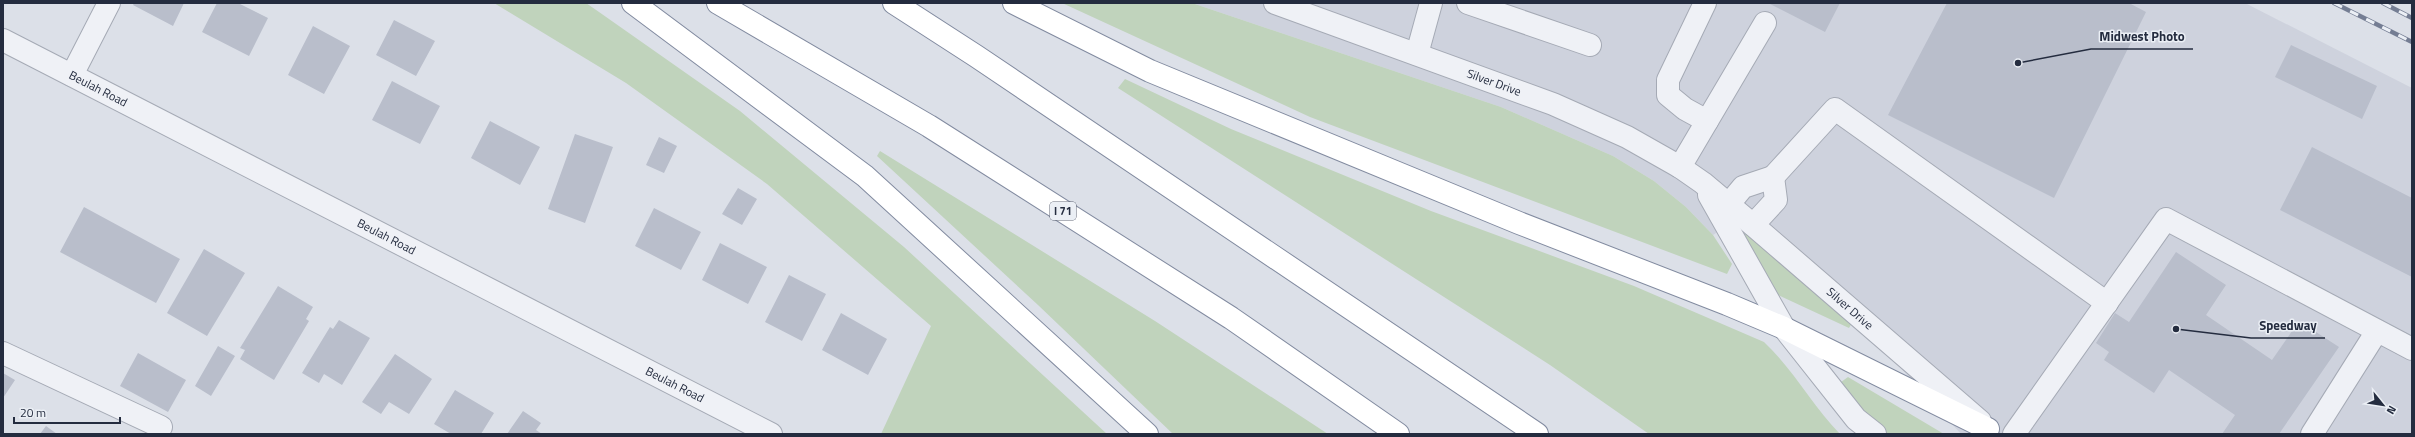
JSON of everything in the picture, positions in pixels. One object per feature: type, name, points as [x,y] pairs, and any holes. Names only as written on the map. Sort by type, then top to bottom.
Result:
[{"type":"highway","points":[[633,3],[866,176],[1147,434]]},
{"type":"highway","name":"I 71","points":[[718,3],[929,126],[1231,318],[1398,434]]},
{"type":"highway","points":[[894,3],[983,60],[1537,434]]},
{"type":"highway","points":[[1014,3],[1158,74],[1519,223],[1727,304],[1784,328],[1993,431]]},
{"type":"street","points":[[72,75],[109,3]]},
{"type":"street","name":"Silver Drive","points":[[1275,3],[1553,104],[1627,137],[1680,167],[1703,183],[1753,225],[1993,431]]},
{"type":"street","points":[[1417,54],[1431,3]]},
{"type":"street","points":[[1468,3],[1590,45]]},
{"type":"street","points":[[1706,3],[1668,80],[1668,95],[1684,110],[1707,121]]},
{"type":"street","points":[[1680,167],[1765,23]]},
{"type":"street","name":"Beulah Road","points":[[3,40],[771,434]]},
{"type":"street","points":[[1728,205],[1743,187],[1772,177],[1835,109],[2107,303]]},
{"type":"street","points":[[1753,225],[1776,200],[1772,177]]},
{"type":"street","name":"Silver Drive","points":[[1703,183],[1784,328],[1856,419],[1875,434]]},
{"type":"street","points":[[2014,434],[2166,219],[2412,349]]},
{"type":"street","points":[[2312,434],[2377,330]]},
{"type":"street","points":[[3,353],[161,427]]},
{"type":"shaded area","points":[[1192,3],[2245,3],[2412,88],[2412,434],[1961,434],[1855,318],[1734,221],[1713,235],[1686,207],[1654,181],[1613,156],[1501,107]]},
{"type":"green space","points":[[494,3],[586,3],[740,111],[904,247],[1107,434],[881,434],[931,326],[767,184],[626,83]]},
{"type":"green space","points":[[1062,3],[1192,3],[1501,107],[1613,156],[1654,181],[1686,207],[1713,235],[1732,264],[1727,274],[1310,117]]},
{"type":"green space","points":[[1125,79],[1231,129],[1431,211],[1634,286],[1764,342],[1784,364],[1820,411],[1840,434],[1649,434],[1550,365],[1118,88]]},
{"type":"green space","points":[[880,151],[1155,321],[1328,434],[1173,434],[1038,305],[877,156]]},
{"type":"green space","points":[[1734,221],[1855,318],[1849,328],[1778,295]]},
{"type":"green space","points":[[1848,377],[1944,434],[1885,434],[1837,385]]},
{"type":"building","points":[[134,3],[184,3],[173,26],[133,5]]},
{"type":"building","points":[[217,3],[238,3],[268,18],[249,56],[202,32]]},
{"type":"building","points":[[1768,3],[1840,3],[1825,32]]},
{"type":"building","points":[[1947,3],[2129,3],[2146,12],[2054,198],[1888,115]]},
{"type":"building","points":[[394,20],[435,41],[416,76],[376,55]]},
{"type":"building","points":[[313,26],[350,46],[324,94],[288,75]]},
{"type":"building","points":[[2291,45],[2377,86],[2362,119],[2275,77]]},
{"type":"building","points":[[392,81],[440,106],[420,144],[372,120]]},
{"type":"building","points":[[490,121],[540,147],[520,185],[471,158]]},
{"type":"building","points":[[575,134],[613,147],[585,223],[548,209]]},
{"type":"building","points":[[659,137],[677,146],[664,173],[646,165]]},
{"type":"building","points":[[2312,147],[2412,198],[2412,277],[2280,210]]},
{"type":"building","points":[[738,188],[757,199],[742,225],[722,214]]},
{"type":"building","points":[[84,207],[180,259],[156,303],[60,252]]},
{"type":"building","points":[[654,208],[701,232],[681,270],[635,246]]},
{"type":"building","points":[[720,243],[767,267],[748,304],[702,280]]},
{"type":"building","points":[[204,249],[245,273],[207,336],[167,313]]},
{"type":"building","points":[[2176,252],[2226,285],[2206,315],[2272,360],[2299,321],[2339,347],[2279,434],[2222,434],[2235,415],[2169,370],[2154,393],[2104,360],[2109,352],[2096,343],[2115,313],[2129,322]]},
{"type":"building","points":[[789,275],[826,294],[802,341],[765,322]]},
{"type":"building","points":[[278,286],[313,307],[306,319],[309,321],[274,380],[240,359],[245,350],[240,348]]},
{"type":"building","points":[[841,313],[887,339],[868,375],[822,350]]},
{"type":"building","points":[[339,320],[370,338],[342,385],[324,374],[319,383],[302,373],[330,327],[333,329]]},
{"type":"building","points":[[218,346],[235,356],[211,396],[195,386]]},
{"type":"building","points":[[138,353],[186,380],[168,412],[120,386]]},
{"type":"building","points":[[395,354],[432,379],[409,414],[389,402],[381,414],[362,402]]},
{"type":"building","points":[[3,373],[15,380],[3,398]]},
{"type":"building","points":[[455,390],[494,413],[481,434],[451,434],[434,424]]},
{"type":"building","points":[[523,411],[541,423],[536,430],[542,434],[507,434]]},
{"type":"building","points":[[46,426],[57,434],[40,434]]},
{"type":"railway","points":[[2334,3],[2412,42]]},
{"type":"railway","points":[[2383,3],[2412,18]]},
{"type":"place","name":"Midwest Photo","points":[[2018,63]]},
{"type":"place","name":"Speedway","points":[[2176,329]]}]
